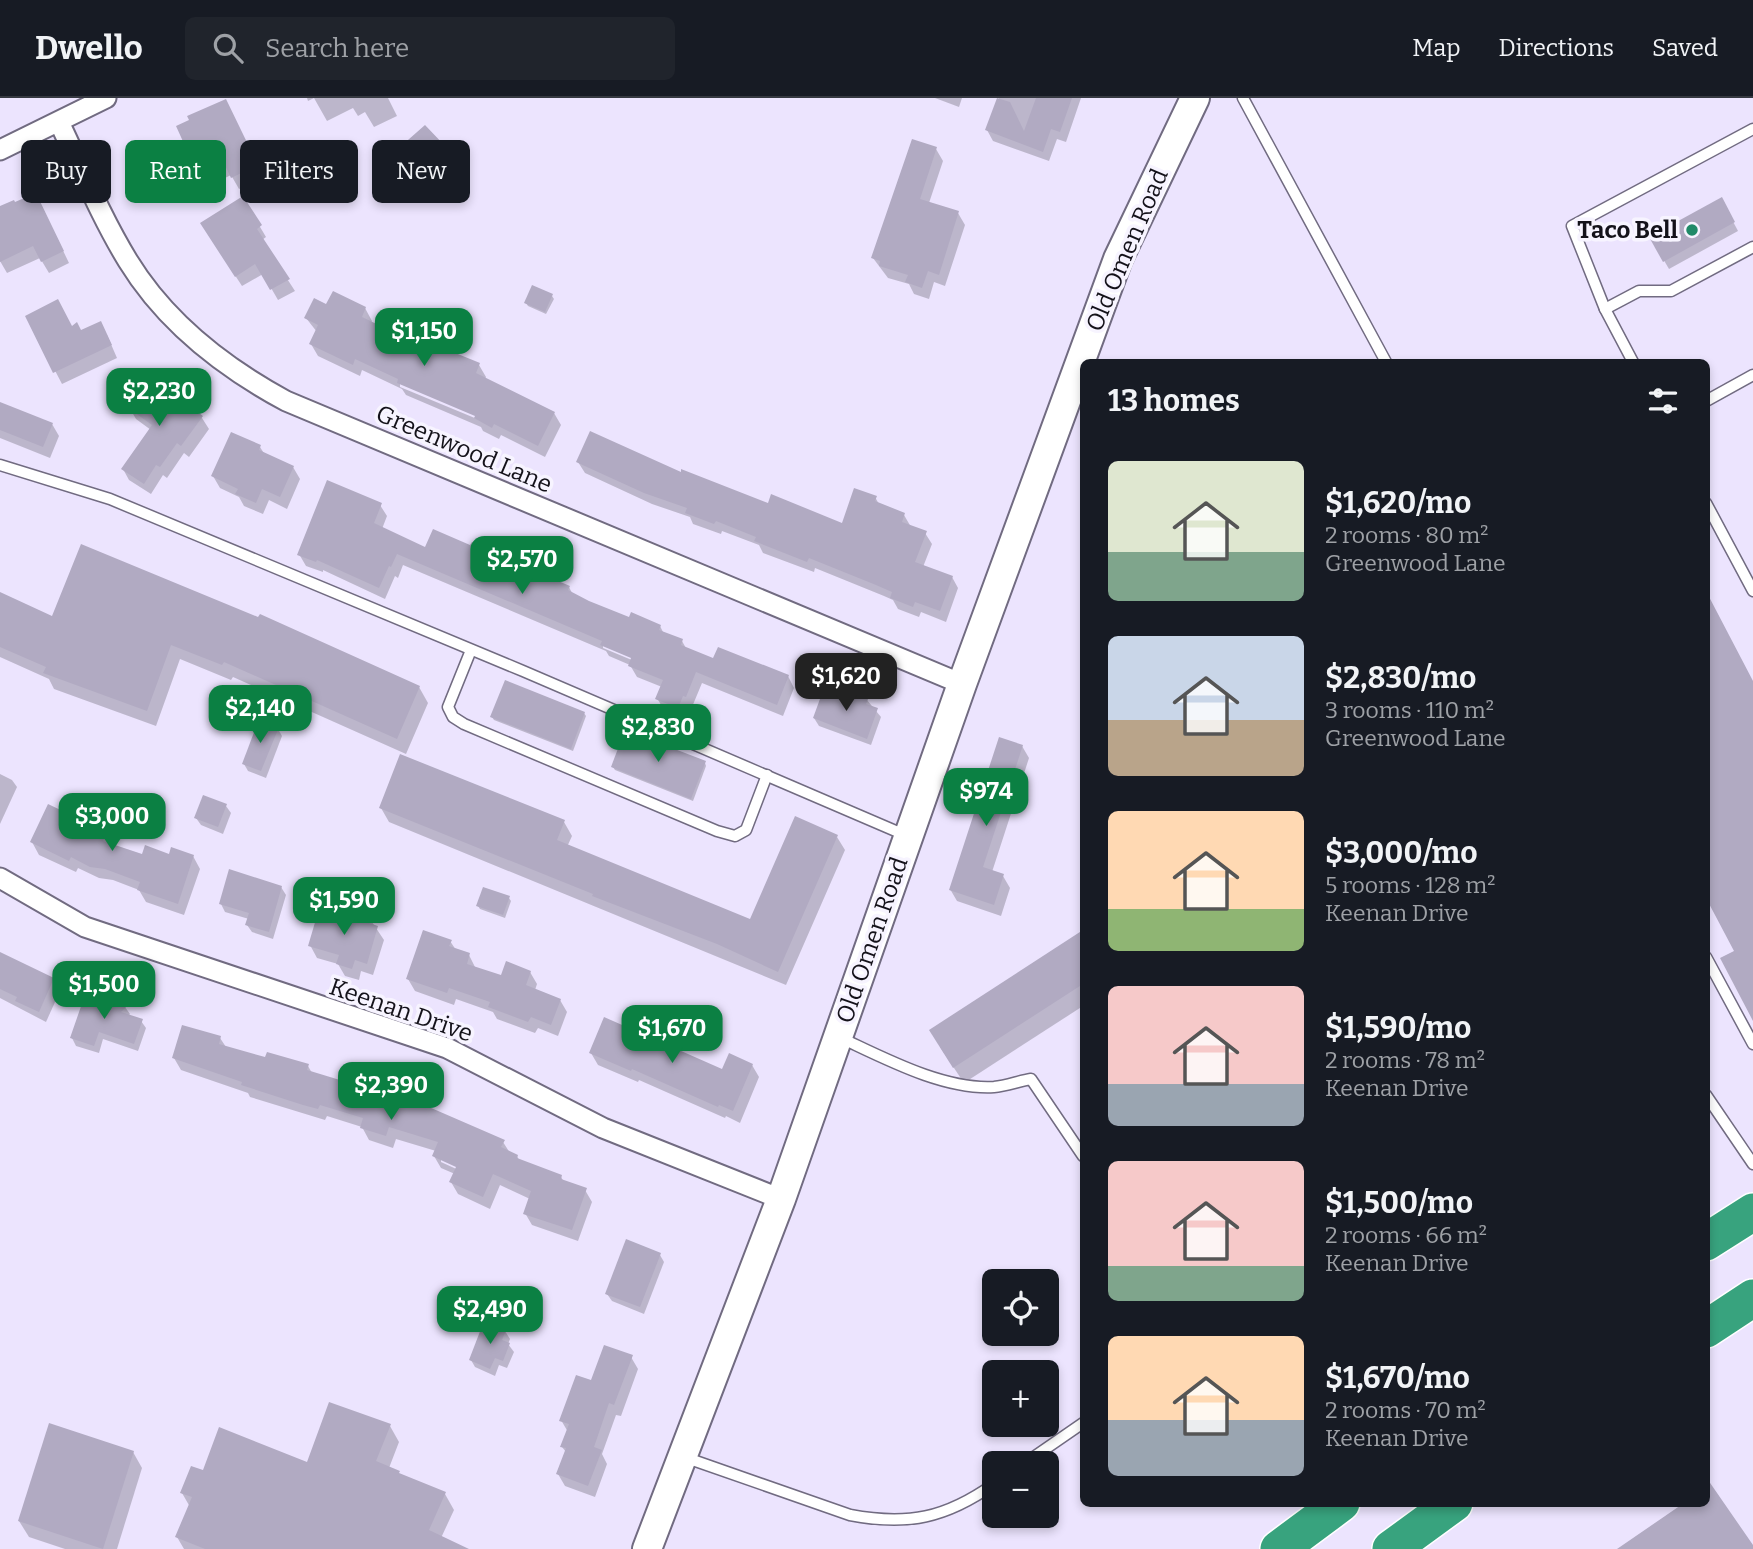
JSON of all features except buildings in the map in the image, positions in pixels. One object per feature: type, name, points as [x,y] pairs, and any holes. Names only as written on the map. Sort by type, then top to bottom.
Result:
[{"type":"highway","points":[[1710,1239],[1753,1212]]},
{"type":"highway","points":[[1710,1326],[1753,1298]]},
{"type":"highway","points":[[1303,1542],[1337,1507]]},
{"type":"highway","points":[[1391,1549],[1449,1507]]},
{"type":"street","points":[[0,150],[106,98]]},
{"type":"street","name":"Old Omen Road","points":[[1081,359],[1118,259],[1195,98]]},
{"type":"street","name":"Greenwood Lane","points":[[59,122],[102,211],[135,271],[162,307],[202,347],[248,380],[286,401],[962,684]]},
{"type":"street","name":"Old Omen Road","points":[[647,1549],[781,1199],[962,684],[1080,363]]},
{"type":"street","name":"Keenan Drive","points":[[0,878],[85,928],[447,1048],[603,1128],[781,1199]]},
{"type":"lane","points":[[1243,98],[1384,359]]},
{"type":"lane","points":[[1631,359],[1605,309],[1572,226],[1753,129]]},
{"type":"lane","points":[[1605,309],[1639,291],[1671,291],[1753,247]]},
{"type":"lane","points":[[1710,399],[1753,375]]},
{"type":"lane","points":[[0,465],[110,499],[909,837]]},
{"type":"lane","points":[[1710,510],[1753,591]]},
{"type":"lane","points":[[471,650],[448,707],[453,717],[717,831],[735,836],[746,830],[767,775]]},
{"type":"lane","points":[[1710,964],[1753,1044]]},
{"type":"lane","points":[[838,1037],[907,1069],[965,1085],[995,1087],[1031,1079],[1080,1152]]},
{"type":"lane","points":[[1710,1101],[1753,1164]]},
{"type":"lane","points":[[1042,1451],[1080,1425]]},
{"type":"lane","points":[[682,1457],[850,1515],[878,1520],[938,1515],[982,1493]]},
{"type":"place","name":"Taco Bell","points":[[1692,230]]}]
